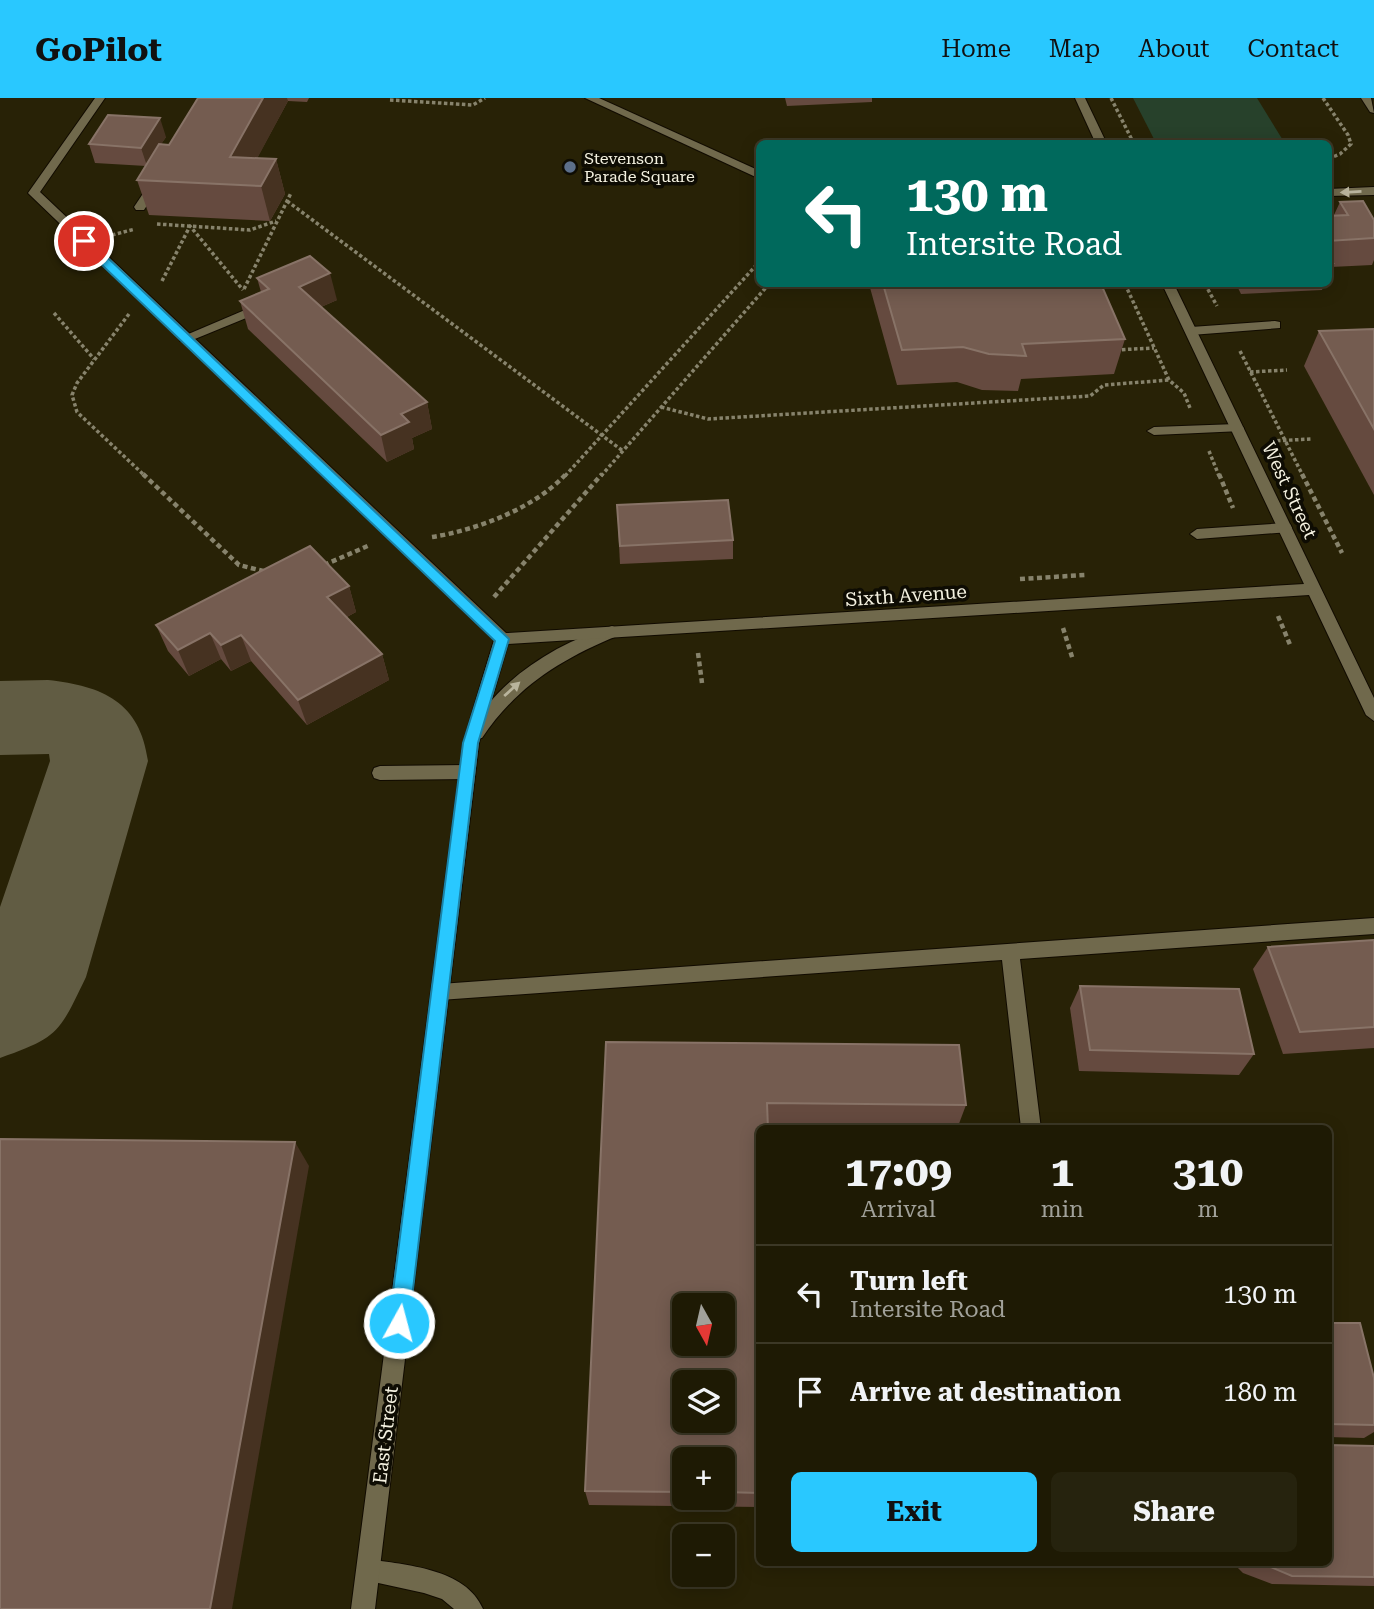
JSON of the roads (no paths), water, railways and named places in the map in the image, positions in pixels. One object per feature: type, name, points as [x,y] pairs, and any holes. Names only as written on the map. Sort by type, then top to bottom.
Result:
[{"type":"street","points":[[100,98],[34,193],[502,639]]},
{"type":"street","points":[[590,98],[756,174]]},
{"type":"street","points":[[1080,98],[1100,140]]},
{"type":"street","points":[[1366,98],[1374,110]]},
{"type":"street","points":[[140,207],[160,174]]},
{"type":"street","points":[[1332,193],[1374,191]]},
{"type":"street","name":"West Street","points":[[1169,287],[1374,715]]},
{"type":"street","points":[[185,338],[259,307]]},
{"type":"street","points":[[1191,331],[1275,325]]},
{"type":"street","points":[[1154,431],[1237,428]]},
{"type":"street","points":[[1197,534],[1285,528]]},
{"type":"street","name":"Sixth Avenue","points":[[502,639],[1313,589]]},
{"type":"street","points":[[471,743],[490,710],[535,669],[560,654],[612,632]]},
{"type":"street","name":"East Street","points":[[363,1609],[471,743],[502,639]]},
{"type":"street","points":[[380,773],[467,772]]},
{"type":"street","points":[[440,992],[1374,926]]},
{"type":"street","points":[[1010,952],[1031,1125]]},
{"type":"street","points":[[368,1571],[445,1586],[464,1599],[471,1609]]},
{"type":"place","name":"Stevenson Parade Square","points":[[570,167]]}]
